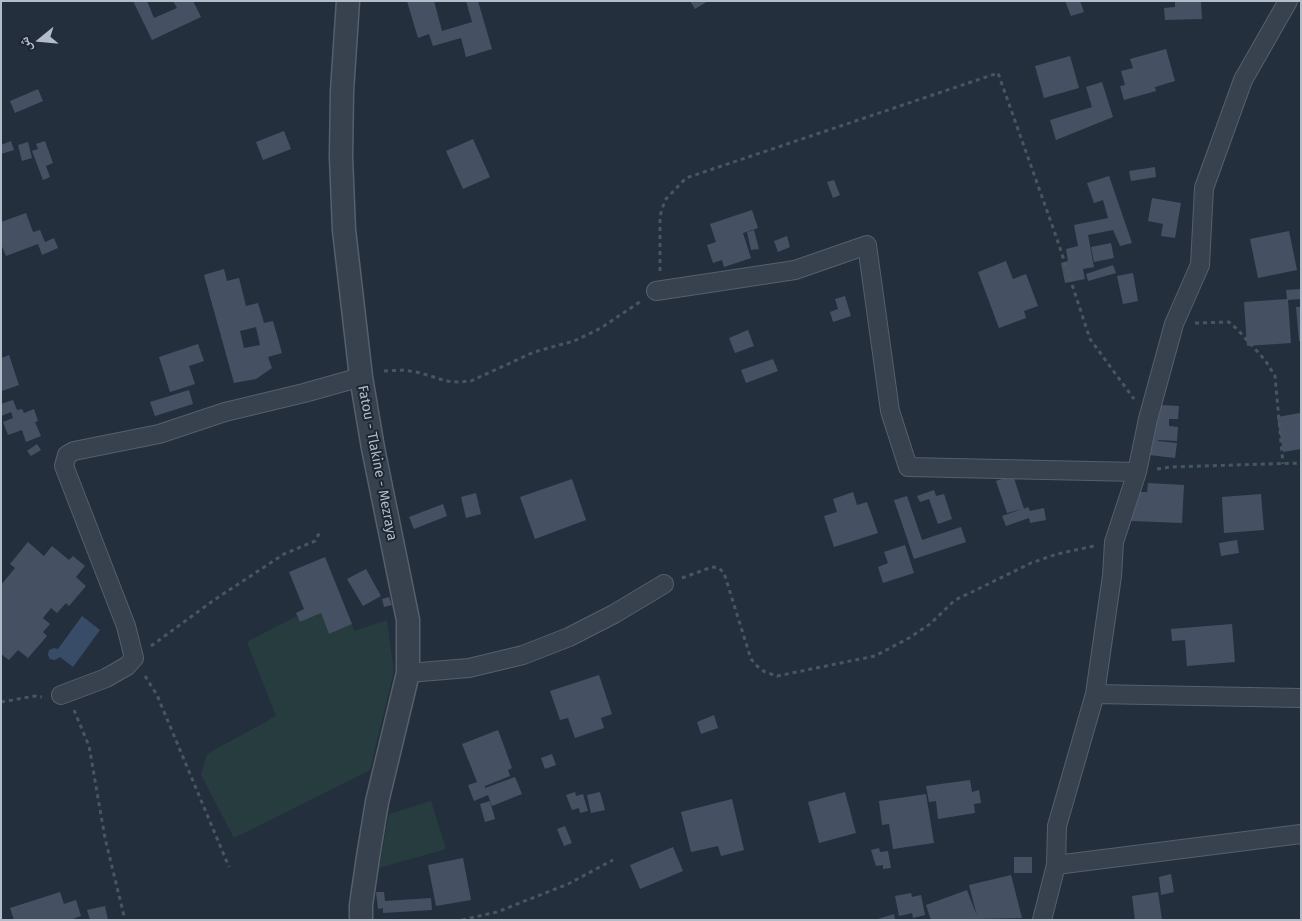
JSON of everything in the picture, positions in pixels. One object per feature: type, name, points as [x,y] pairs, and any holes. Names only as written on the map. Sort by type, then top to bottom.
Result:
[{"type":"street","name":"Fatou - Tlakine - Mezraya","points":[[348,1],[342,91],[341,157],[344,230],[361,377],[374,456],[408,620],[408,674],[377,802],[361,905],[361,920]]},
{"type":"street","points":[[1042,920],[1056,865],[1057,826],[1095,694],[1112,576],[1114,542],[1137,472],[1148,419],[1174,324],[1200,265],[1204,188],[1243,80],[1288,1]]},
{"type":"street","points":[[656,291],[795,270],[867,245],[890,411],[908,467],[1137,472]]},
{"type":"street","points":[[61,695],[106,678],[127,666],[134,658],[126,626],[64,466],[66,456],[81,450],[159,434],[225,412],[361,377]]},
{"type":"street","points":[[408,674],[469,668],[523,655],[577,633],[614,614],[664,584]]},
{"type":"street","points":[[1095,694],[1301,698]]},
{"type":"street","points":[[1056,865],[1301,834]]},
{"type":"path","points":[[361,377],[389,370],[404,370],[446,381],[471,381],[534,352],[574,341],[601,328],[656,291],[660,275],[660,216],[665,200],[686,178],[998,73],[1051,220],[1090,339],[1148,419]]},
{"type":"path","points":[[1174,324],[1229,322],[1265,360],[1276,376],[1283,464]]},
{"type":"path","points":[[1137,472],[1171,467],[1301,463]]},
{"type":"path","points":[[229,867],[156,695],[134,658],[214,600],[276,559],[315,541],[321,530]]},
{"type":"path","points":[[664,584],[712,566],[719,568],[724,573],[751,659],[765,672],[777,676],[875,656],[909,638],[930,624],[955,600],[1031,563],[1057,554],[1114,542]]},
{"type":"path","points":[[1,702],[35,696],[52,698],[61,695],[76,712],[89,746],[104,838],[125,920]]},
{"type":"path","points":[[462,920],[497,912],[568,884],[613,860]]},
{"type":"green space","points":[[321,613],[329,634],[352,624],[354,631],[387,620],[394,671],[370,770],[234,838],[201,775],[207,754],[276,716],[247,642],[297,616],[300,622]]},
{"type":"green space","points":[[431,801],[446,849],[379,868],[389,814]]},
{"type":"water","points":[[82,616],[100,630],[73,667],[60,657],[55,660],[50,659],[48,655],[49,650],[58,649]]},
{"type":"building","points":[[133,1],[147,1],[154,18],[177,8],[173,1],[193,1],[201,17],[152,40]]},
{"type":"building","points":[[407,1],[434,1],[442,31],[472,22],[466,1],[478,1],[492,49],[466,57],[461,38],[433,46],[429,34],[418,38]]},
{"type":"building","points":[[690,1],[708,1],[695,9]]},
{"type":"building","points":[[1065,1],[1080,1],[1084,12],[1071,16]]},
{"type":"building","points":[[1175,1],[1201,1],[1202,19],[1165,20],[1164,8],[1175,7]]},
{"type":"building","points":[[1166,49],[1175,81],[1155,87],[1156,91],[1124,100],[1120,86],[1125,85],[1121,71],[1133,68],[1130,59]]},
{"type":"building","points":[[1070,56],[1079,88],[1044,98],[1035,66]]},
{"type":"building","points":[[1102,82],[1113,117],[1056,140],[1050,120],[1092,107],[1086,87]]},
{"type":"building","points":[[38,89],[43,101],[15,113],[10,101]]},
{"type":"building","points":[[284,131],[291,149],[263,160],[256,142]]},
{"type":"building","points":[[473,139],[490,177],[463,189],[446,151]]},
{"type":"building","points":[[11,141],[14,150],[1,154],[1,145]]},
{"type":"building","points":[[45,141],[53,163],[46,166],[50,177],[43,180],[32,151],[38,149],[36,144]]},
{"type":"building","points":[[28,142],[32,158],[22,161],[18,145]]},
{"type":"building","points":[[1155,167],[1156,177],[1131,181],[1129,171]]},
{"type":"building","points":[[1109,176],[1132,243],[1120,246],[1113,230],[1088,235],[1094,267],[1083,269],[1085,279],[1065,283],[1061,263],[1068,261],[1066,249],[1078,246],[1074,225],[1108,218],[1103,200],[1094,203],[1087,183]]},
{"type":"building","points":[[834,180],[840,195],[833,198],[827,182]]},
{"type":"building","points":[[1152,198],[1181,203],[1175,238],[1161,236],[1163,224],[1148,221]]},
{"type":"building","points":[[752,210],[758,228],[743,233],[751,258],[724,267],[722,260],[713,263],[707,245],[716,242],[710,224]]},
{"type":"building","points":[[26,213],[33,232],[40,230],[45,242],[54,238],[58,248],[42,255],[38,244],[6,256],[1,244],[1,222]]},
{"type":"building","points":[[754,230],[759,249],[751,250],[747,232]]},
{"type":"building","points":[[1289,231],[1297,270],[1258,278],[1250,239]]},
{"type":"building","points":[[787,236],[790,247],[778,252],[774,241]]},
{"type":"building","points":[[1111,243],[1114,258],[1094,262],[1091,247]]},
{"type":"building","points":[[1006,261],[1013,279],[1026,274],[1038,306],[1024,311],[1026,318],[999,328],[978,272]]},
{"type":"building","points":[[1113,265],[1116,273],[1088,281],[1086,274]]},
{"type":"building","points":[[224,269],[227,281],[239,278],[246,306],[258,303],[264,323],[273,321],[282,353],[268,357],[272,368],[256,379],[234,383],[204,275]],"holes":[[[256,327],[260,345],[244,348],[240,331]]]},
{"type":"building","points":[[1133,273],[1138,301],[1123,304],[1117,276]]},
{"type":"building","points":[[1301,289],[1301,299],[1288,300],[1291,343],[1247,346],[1244,302],[1287,299],[1286,290]]},
{"type":"building","points":[[845,296],[851,316],[833,322],[830,312],[838,309],[835,299]]},
{"type":"building","points":[[1296,307],[1301,307],[1301,341],[1299,341]]},
{"type":"building","points":[[748,330],[754,346],[735,353],[729,338]]},
{"type":"building","points":[[198,344],[204,361],[189,366],[195,384],[170,392],[159,357]]},
{"type":"building","points":[[9,355],[19,385],[2,391],[1,358]]},
{"type":"building","points":[[773,359],[778,371],[746,383],[741,370]]},
{"type":"building","points":[[189,390],[193,404],[155,416],[150,402]]},
{"type":"building","points":[[13,400],[17,410],[22,409],[24,413],[34,409],[38,421],[35,422],[41,436],[26,442],[22,430],[8,435],[3,422],[13,418],[11,412],[1,416],[1,404]]},
{"type":"building","points":[[1143,404],[1179,406],[1178,419],[1169,419],[1169,426],[1178,427],[1177,441],[1158,440],[1177,443],[1175,458],[1140,454]]},
{"type":"building","points":[[1300,413],[1301,449],[1283,452],[1277,417]]},
{"type":"building","points":[[37,444],[41,450],[31,456],[27,451]]},
{"type":"building","points":[[1013,475],[1024,509],[1028,507],[1030,511],[1044,508],[1046,520],[1030,523],[1029,518],[1006,526],[1002,516],[1022,509],[1007,513],[996,481]]},
{"type":"building","points":[[572,479],[586,520],[535,539],[520,497]]},
{"type":"building","points":[[1148,483],[1184,485],[1182,523],[1131,521],[1132,492],[1147,492]]},
{"type":"building","points":[[934,490],[936,496],[944,494],[952,519],[938,524],[929,499],[920,502],[917,496]]},
{"type":"building","points":[[853,492],[857,505],[867,502],[878,533],[834,547],[824,516],[837,512],[833,499]]},
{"type":"building","points":[[476,493],[481,514],[466,518],[461,497]]},
{"type":"building","points":[[1261,494],[1264,530],[1224,533],[1222,497]]},
{"type":"building","points":[[907,496],[922,540],[961,527],[966,542],[914,559],[894,500]]},
{"type":"building","points":[[443,504],[447,516],[414,529],[409,517]]},
{"type":"building","points":[[1237,540],[1239,553],[1221,556],[1219,543]]},
{"type":"building","points":[[28,542],[44,556],[52,546],[69,560],[73,556],[85,566],[76,577],[86,586],[69,606],[66,603],[57,613],[51,608],[43,618],[50,624],[43,632],[47,636],[28,658],[18,650],[9,660],[1,654],[1,585],[15,568],[10,564]]},
{"type":"building","points":[[905,545],[914,573],[883,583],[878,567],[888,563],[884,552]]},
{"type":"building","points":[[325,557],[352,624],[329,634],[321,613],[300,622],[296,613],[304,609],[289,572]]},
{"type":"building","points":[[366,569],[381,596],[363,606],[347,579]]},
{"type":"building","points":[[389,597],[392,605],[384,607],[382,599]]},
{"type":"building","points":[[1232,624],[1235,662],[1187,666],[1185,640],[1172,641],[1171,629]]},
{"type":"building","points":[[599,675],[612,714],[601,718],[604,728],[575,738],[568,718],[560,720],[550,691]]},
{"type":"building","points":[[714,715],[718,728],[701,734],[697,722]]},
{"type":"building","points":[[498,730],[512,768],[508,770],[510,776],[485,786],[485,788],[515,777],[522,794],[492,806],[488,795],[474,801],[468,785],[477,782],[462,744]]},
{"type":"building","points":[[552,754],[556,765],[545,769],[541,758]]},
{"type":"building","points":[[970,780],[972,792],[979,790],[981,803],[974,804],[975,813],[938,819],[936,801],[929,802],[926,786]]},
{"type":"building","points":[[575,792],[576,796],[583,794],[588,811],[580,813],[579,808],[572,810],[566,795]]},
{"type":"building","points":[[600,792],[605,810],[591,813],[587,795]]},
{"type":"building","points":[[845,792],[856,833],[819,843],[808,802]]},
{"type":"building","points":[[926,794],[934,843],[893,849],[889,824],[882,825],[879,801]]},
{"type":"building","points":[[732,799],[744,850],[721,856],[718,846],[691,852],[681,812]]},
{"type":"building","points":[[490,801],[495,819],[485,822],[480,804]]},
{"type":"building","points":[[565,826],[572,843],[564,846],[557,829]]},
{"type":"building","points":[[673,847],[683,871],[640,889],[630,865]]},
{"type":"building","points":[[879,848],[880,852],[888,851],[891,868],[883,869],[883,865],[876,866],[871,850]]},
{"type":"building","points":[[1014,857],[1032,857],[1032,873],[1014,873]]},
{"type":"building","points":[[463,858],[471,900],[436,906],[428,865]]},
{"type":"building","points":[[1171,874],[1174,892],[1161,895],[1159,877]]},
{"type":"building","points":[[1011,875],[1022,918],[931,920],[926,905],[967,890],[977,916],[969,885]]},
{"type":"building","points":[[60,892],[64,904],[76,900],[81,916],[70,920],[14,920],[10,908]]},
{"type":"building","points":[[376,892],[384,892],[385,901],[431,898],[432,910],[383,913],[383,908],[378,909]]},
{"type":"building","points":[[1158,892],[1162,920],[1135,920],[1132,896]]},
{"type":"building","points":[[911,893],[912,897],[921,895],[925,915],[913,918],[912,913],[899,916],[895,896]]},
{"type":"building","points":[[105,906],[108,920],[90,920],[87,910]]},
{"type":"building","points":[[894,914],[895,920],[878,920],[878,919]]}]
